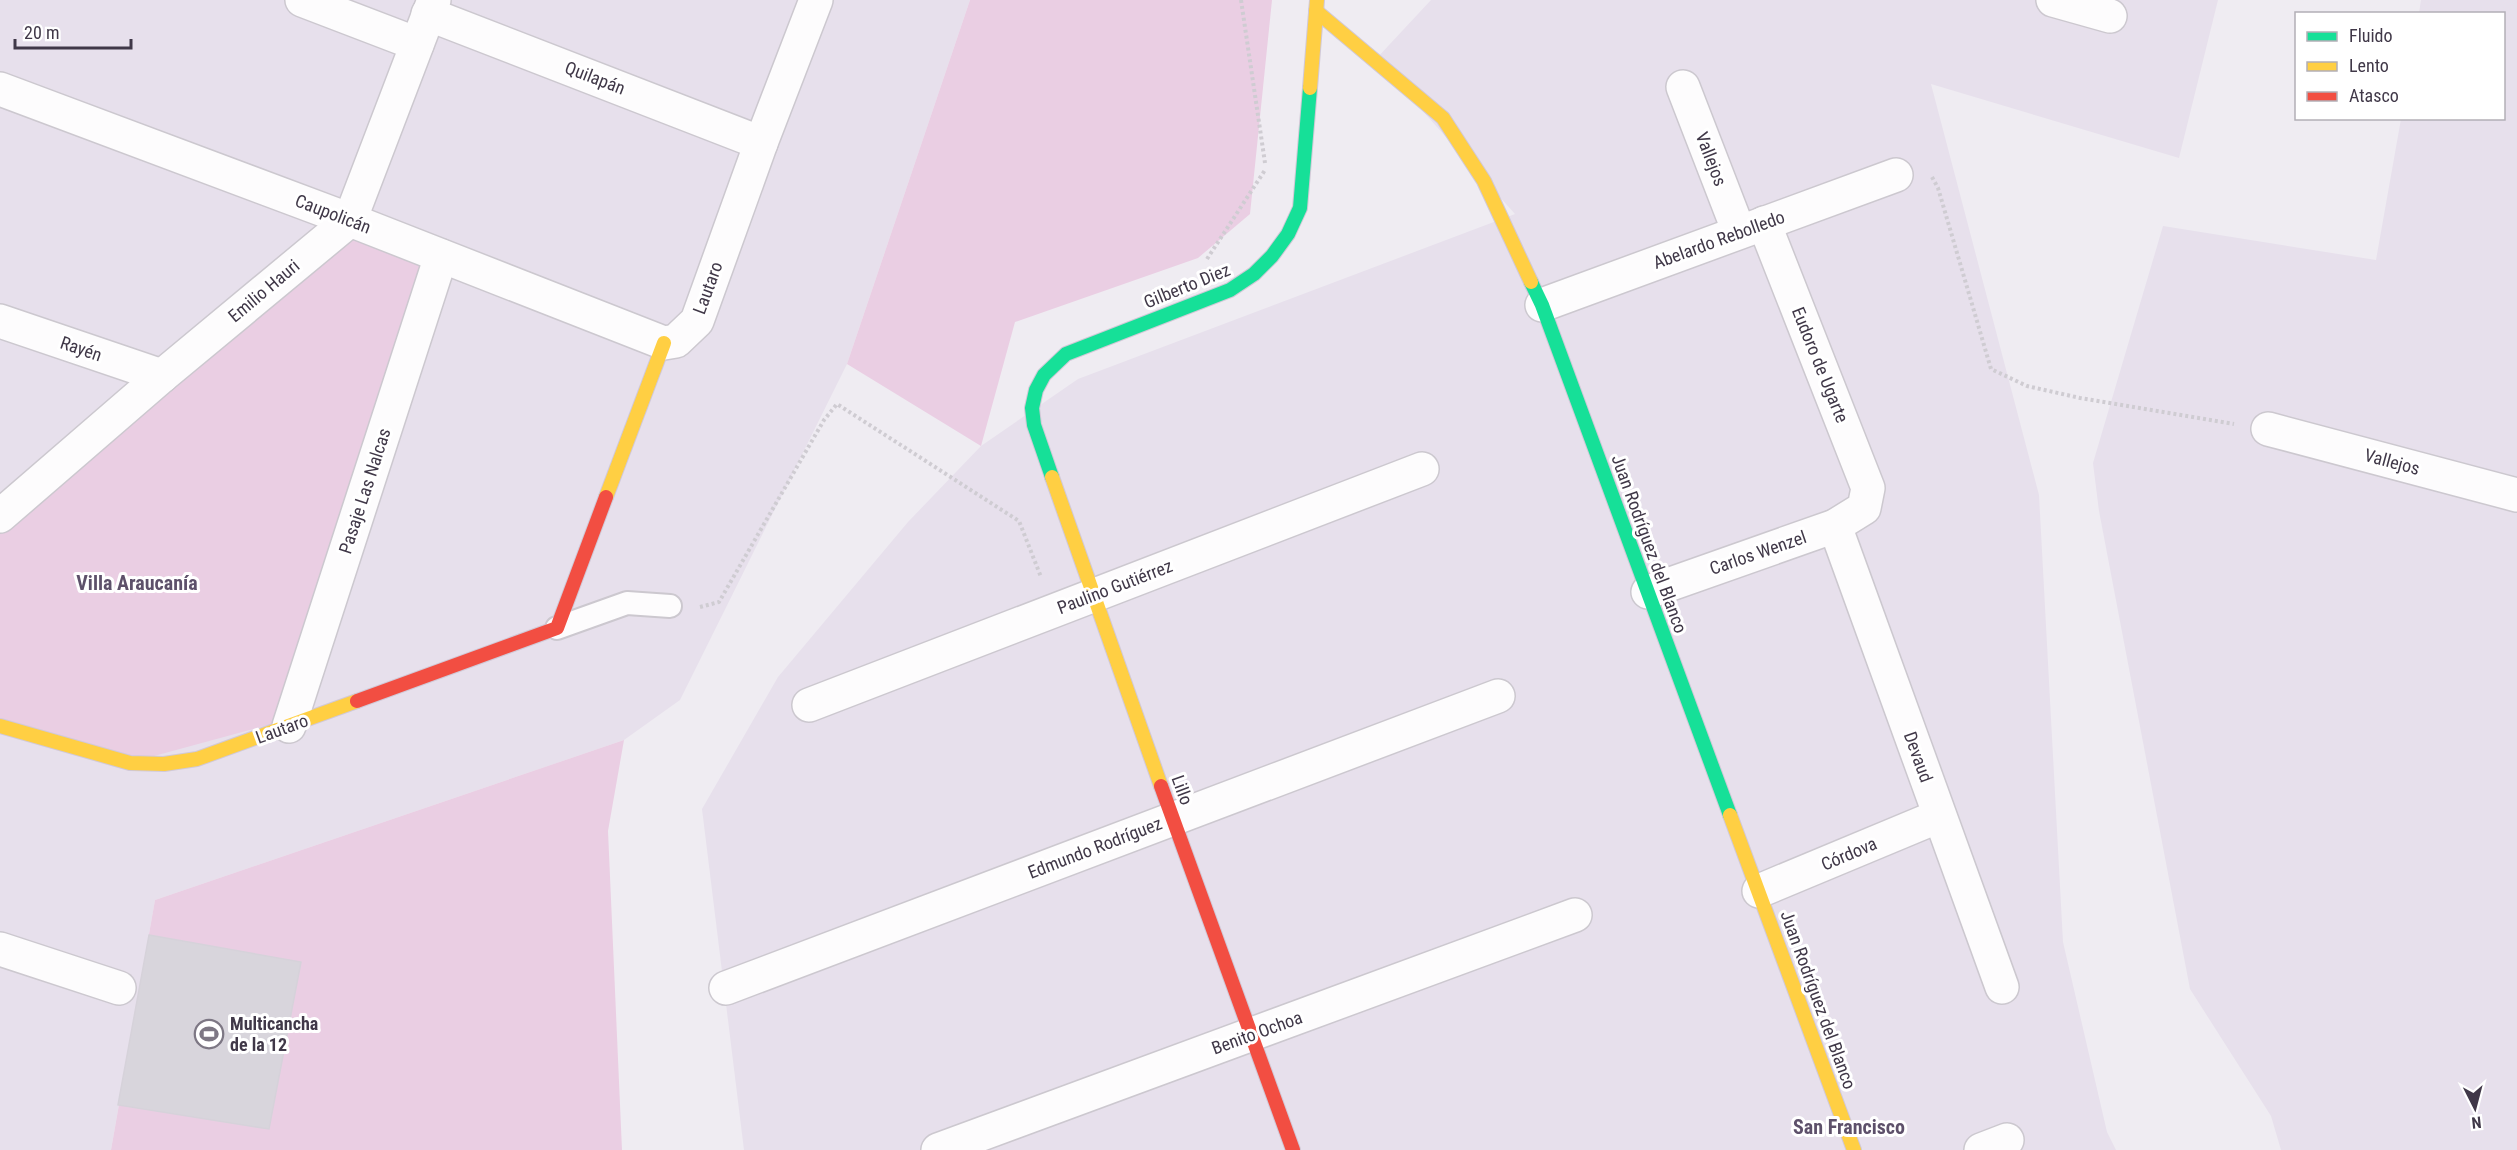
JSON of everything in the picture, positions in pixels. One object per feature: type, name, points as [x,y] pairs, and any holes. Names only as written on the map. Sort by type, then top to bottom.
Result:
[{"type":"street","points":[[302,0],[417,44]]},
{"type":"street","name":"Lautaro","points":[[664,343],[676,341],[697,321],[761,143],[816,0]]},
{"type":"street","points":[[2054,0],[2110,16]]},
{"type":"street","name":"Juan Rodríguez del Blanco","points":[[1317,5],[1443,118],[1484,181],[1542,305],[1854,1150]]},
{"type":"street","name":"Gilberto Diez","points":[[1040,442],[1034,425],[1032,408],[1036,390],[1044,375],[1066,354],[1230,290],[1248,280],[1278,253],[1291,231],[1300,208],[1317,5]]},
{"type":"street","name":"Emilio Hauri","points":[[0,516],[162,376],[350,220],[431,7]]},
{"type":"street","name":"Quilapán","points":[[431,7],[761,143]]},
{"type":"street","name":"Vallejos","points":[[1683,87],[1751,228]]},
{"type":"street","name":"Caupolicán","points":[[2,96],[350,220],[664,343]]},
{"type":"street","name":"Abelardo Rebolledo","points":[[1542,305],[1896,175]]},
{"type":"street","name":"Eudoro de Ugarte","points":[[1751,228],[1868,488],[1864,508]]},
{"type":"street","name":"Pasaje Las Nalcas","points":[[289,726],[441,256]]},
{"type":"street","name":"Rayén","points":[[0,321],[162,376]]},
{"type":"street","points":[[557,628],[664,343]]},
{"type":"street","name":"Vallejos","points":[[2268,429],[2517,495]]},
{"type":"street","name":"Lillo","points":[[1040,442],[1092,596],[1293,1150]]},
{"type":"street","name":"Paulino Gutiérrez","points":[[809,705],[1422,470]]},
{"type":"street","name":"Carlos Wenzel","points":[[1648,592],[1835,526],[1864,508]]},
{"type":"street","name":"Devaud","points":[[1835,526],[2002,987]]},
{"type":"street","name":"Lautaro","points":[[0,726],[130,763],[150,766],[197,759],[557,628]]},
{"type":"street","name":"Edmundo Rodríguez","points":[[726,988],[1498,696]]},
{"type":"street","name":"Córdova","points":[[1759,891],[1939,816]]},
{"type":"street","name":"Benito Ochoa","points":[[938,1150],[1575,915]]},
{"type":"street","points":[[0,949],[119,988]]},
{"type":"lane","name":"Lautaro","points":[[557,628],[627,603],[680,608]]},
{"type":"path","points":[[1205,262],[1266,168],[1242,0]]},
{"type":"path","points":[[1896,175],[1926,163],[1938,188],[1991,369],[2027,386],[2080,398],[2268,429]]},
{"type":"path","points":[[680,608],[718,602],[824,420],[837,404],[1019,521],[1055,610]]},
{"type":"shaded area","points":[[0,0],[970,0],[847,364],[680,700],[624,740],[155,900],[111,1150],[0,1150]]},
{"type":"shaded area","points":[[970,0],[1272,0],[1250,214],[1198,258],[1015,322],[981,446],[847,364]]},
{"type":"shaded area","points":[[1431,0],[2218,0],[2179,158],[1931,84],[2039,495],[2063,942],[2107,1132],[2116,1150],[744,1150],[702,809],[778,677],[908,522],[981,446],[1078,379],[1515,214],[1376,59]]},
{"type":"shaded area","points":[[2421,0],[2517,0],[2517,1150],[2281,1150],[2271,1116],[2190,989],[2099,511],[2093,463],[2163,226],[2376,260],[2401,120],[2505,120],[2505,12],[2419,12]]},
{"type":"shaded area","name":"Villa Araucanía","points":[[351,227],[436,257],[286,720],[143,759],[0,718],[0,524]]},
{"type":"shaded area","points":[[624,740],[608,831],[622,1150],[111,1150],[155,900]]},
{"type":"building","name":"Multicancha de la 12","points":[[149,935],[301,962],[269,1129],[118,1105]]},
{"type":"traffic: fast","points":[[1052,477],[1034,425],[1032,408],[1036,390],[1044,375],[1066,354],[1230,290],[1254,274],[1272,256],[1288,234],[1300,208],[1310,88]]},
{"type":"traffic: fast","points":[[1531,282],[1542,305],[1730,815]]},
{"type":"traffic: slow","points":[[1310,88],[1317,0]]},
{"type":"traffic: slow","points":[[1316,11],[1443,118],[1484,181],[1531,282]]},
{"type":"traffic: slow","points":[[606,497],[664,343]]},
{"type":"traffic: slow","points":[[1052,477],[1161,786]]},
{"type":"traffic: slow","points":[[0,726],[130,763],[164,764],[197,759],[357,701]]},
{"type":"traffic: slow","points":[[1730,815],[1854,1150]]},
{"type":"traffic: jam","points":[[357,701],[557,628],[606,497]]},
{"type":"traffic: jam","points":[[1161,786],[1293,1150]]},
{"type":"place","name":"Multicancha de la 12","points":[[209,1034]]},
{"type":"district","name":"Villa Araucanía","points":[[137,583]]},
{"type":"district","name":"San Francisco","points":[[1849,1127]]}]
